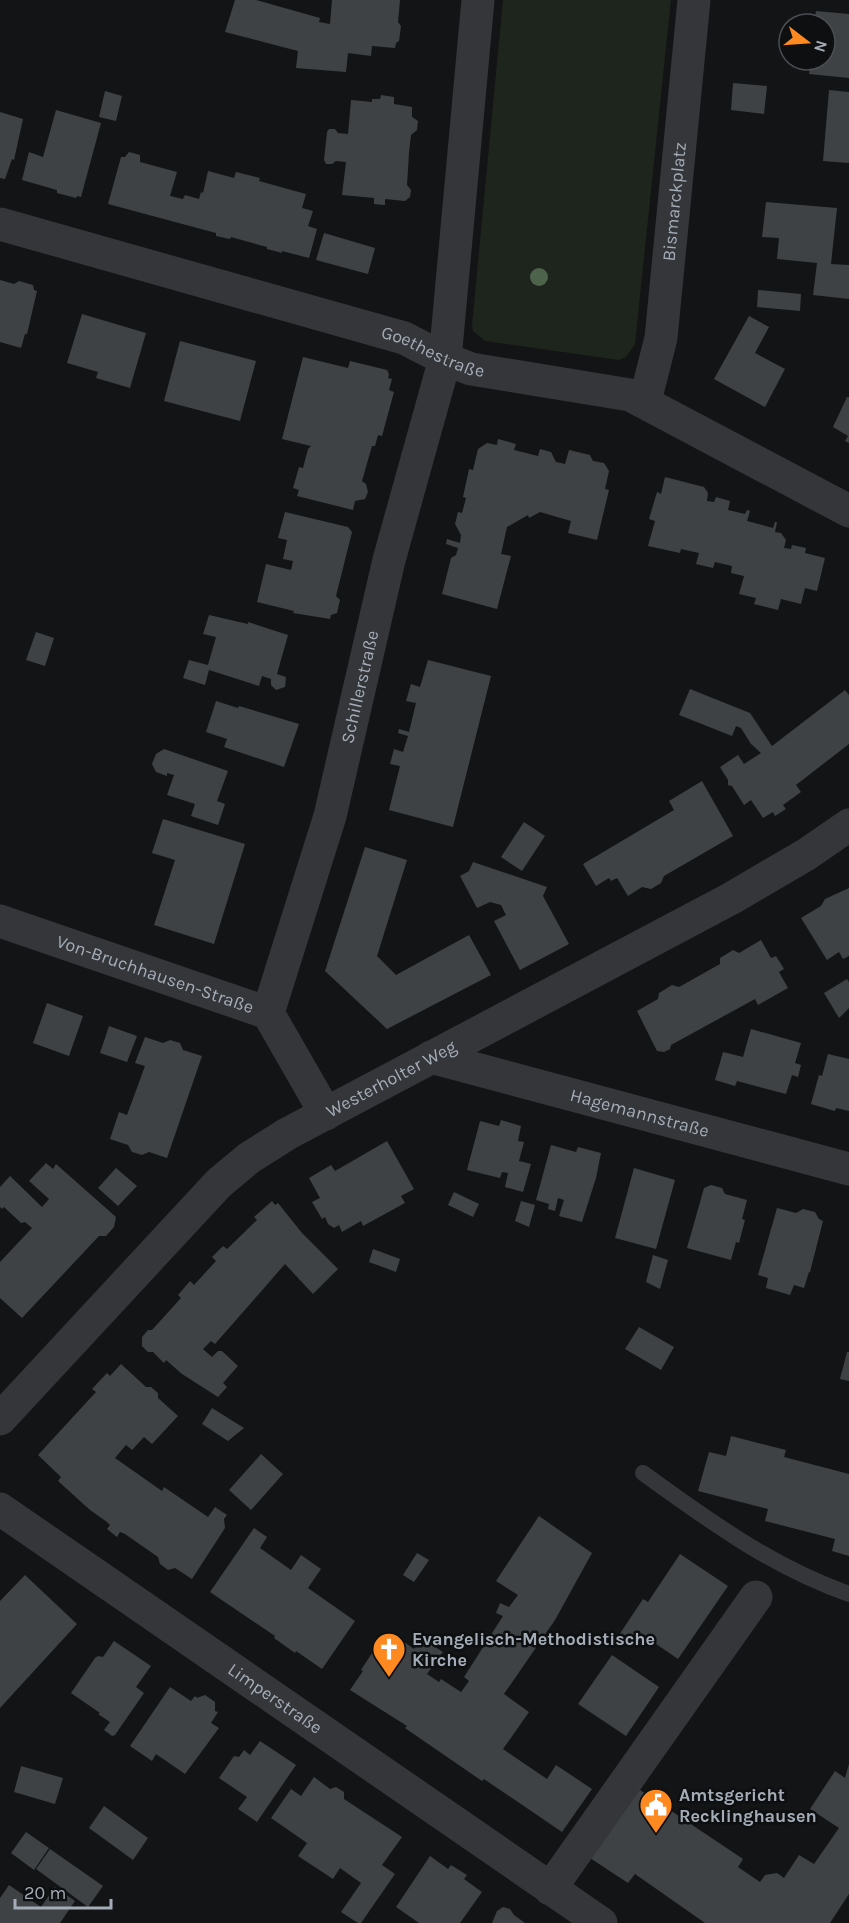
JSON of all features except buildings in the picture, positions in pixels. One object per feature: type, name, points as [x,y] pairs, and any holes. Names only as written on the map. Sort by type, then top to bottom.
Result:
[{"type":"street","points":[[445,359],[478,0]]},
{"type":"street","name":"Bismarckplatz","points":[[645,401],[661,339],[694,0]]},
{"type":"street","name":"Goethestraße","points":[[0,224],[404,338],[445,359],[471,369],[630,395],[849,511]]},
{"type":"street","name":"Schillerstraße","points":[[268,1013],[330,816],[389,560],[445,359]]},
{"type":"street","name":"Westerholter Weg","points":[[0,1419],[219,1183],[249,1158],[287,1134],[724,903],[807,854],[849,825]]},
{"type":"street","name":"Von-Bruchhausen-Straße","points":[[0,921],[268,1013],[326,1114]]},
{"type":"street","name":"Hagemannstraße","points":[[431,1057],[849,1169]]},
{"type":"street","name":"Limperstraße","points":[[0,1509],[601,1923]]},
{"type":"street","points":[[550,1889],[756,1597]]},
{"type":"lane","points":[[643,1473],[731,1536],[820,1584],[849,1594]]},
{"type":"shaded area","points":[[503,0],[671,0],[635,344],[626,357],[619,360],[485,341],[473,331]]},
{"type":"place","name":"Evangelisch-Methodistische Kirche","points":[[389,1678]]},
{"type":"place","name":"Amtsgericht Recklinghausen","points":[[656,1834]]}]
